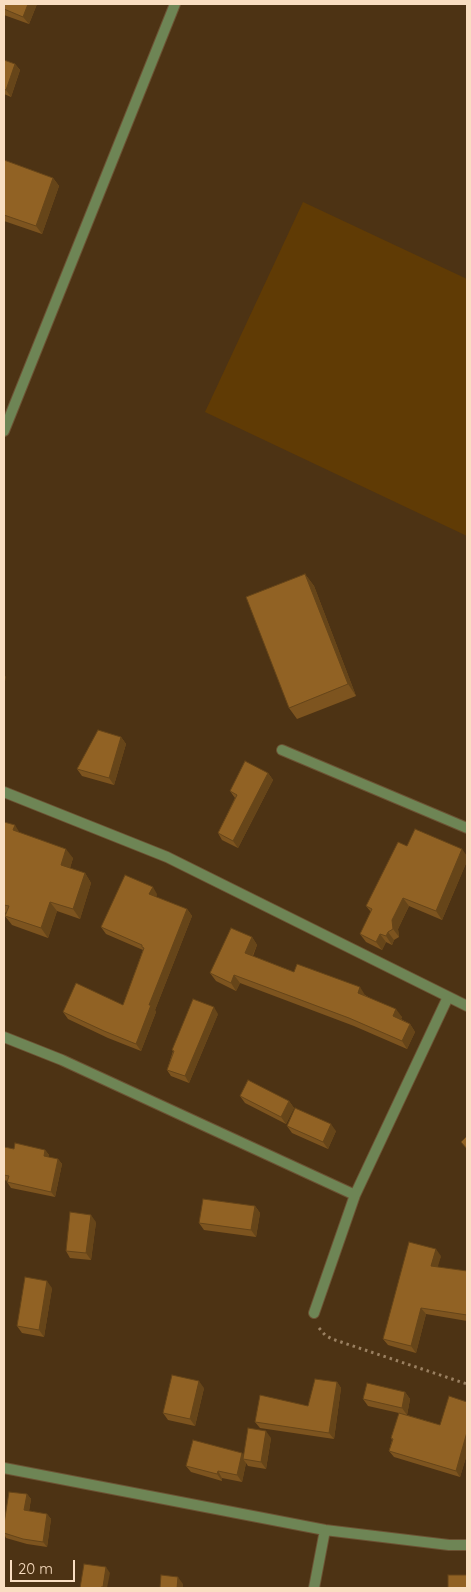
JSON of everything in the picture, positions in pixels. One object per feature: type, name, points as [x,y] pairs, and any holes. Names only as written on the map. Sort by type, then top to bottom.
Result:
[{"type":"street","points":[[4,431],[175,4]]},
{"type":"street","points":[[282,750],[467,828]]},
{"type":"street","points":[[4,792],[167,857],[467,1006]]},
{"type":"street","points":[[314,1313],[355,1195],[448,997]]},
{"type":"street","points":[[4,1036],[70,1064],[355,1195]]},
{"type":"street","points":[[4,1468],[325,1530],[449,1545],[467,1545]]},
{"type":"street","points":[[314,1588],[325,1530]]},
{"type":"path","points":[[314,1313],[319,1329],[332,1339],[467,1384]]},
{"type":"shaded area","points":[[303,202],[467,279],[467,536],[205,412]]},
{"type":"building","points":[[4,4],[28,4],[23,17],[4,9]]},
{"type":"building","points":[[4,60],[15,64],[6,90],[4,89]]},
{"type":"building","points":[[4,160],[53,178],[36,226],[4,215]]},
{"type":"building","points":[[305,574],[348,684],[289,708],[246,597]]},
{"type":"building","points":[[98,730],[121,737],[109,778],[77,769]]},
{"type":"building","points":[[245,761],[268,773],[233,841],[218,833],[237,795],[230,791]]},
{"type":"building","points":[[4,822],[15,825],[13,830],[66,849],[61,865],[85,873],[73,909],[50,902],[41,928],[5,916],[9,906],[4,905]]},
{"type":"building","points":[[415,829],[462,849],[436,911],[403,898],[392,920],[393,929],[386,936],[380,934],[376,942],[360,934],[372,909],[366,906],[398,842],[407,846]]},
{"type":"building","points":[[125,875],[153,887],[149,894],[187,909],[149,1005],[151,1005],[136,1044],[63,1012],[76,983],[123,1005],[144,948],[142,945],[101,927]]},
{"type":"building","points":[[231,928],[252,937],[245,953],[294,972],[297,964],[360,987],[358,993],[396,1009],[393,1016],[410,1024],[402,1041],[349,1018],[234,975],[231,983],[210,973]]},
{"type":"building","points":[[193,999],[214,1007],[185,1076],[167,1070],[174,1051],[172,1050]]},
{"type":"building","points":[[248,1080],[289,1101],[281,1117],[240,1096]]},
{"type":"building","points":[[295,1108],[331,1124],[323,1142],[287,1126]]},
{"type":"building","points":[[467,1136],[467,1149],[461,1142]]},
{"type":"building","points":[[15,1143],[45,1150],[44,1156],[58,1159],[51,1192],[7,1182],[9,1176],[4,1175],[4,1147],[14,1149]]},
{"type":"building","points":[[203,1199],[255,1206],[251,1230],[199,1223]]},
{"type":"building","points":[[70,1212],[91,1215],[86,1253],[66,1251]]},
{"type":"building","points":[[409,1242],[436,1249],[431,1266],[467,1271],[467,1315],[421,1308],[411,1346],[383,1339]]},
{"type":"building","points":[[25,1277],[47,1281],[39,1330],[17,1326]]},
{"type":"building","points":[[172,1375],[199,1381],[190,1419],[163,1413]]},
{"type":"building","points":[[315,1379],[337,1382],[329,1433],[255,1422],[260,1395],[308,1406]]},
{"type":"building","points":[[367,1383],[405,1392],[402,1408],[363,1399]]},
{"type":"building","points":[[449,1396],[467,1402],[467,1432],[456,1471],[389,1451],[399,1413],[440,1425]]},
{"type":"building","points":[[248,1428],[266,1431],[261,1462],[243,1459]]},
{"type":"building","points":[[193,1440],[242,1453],[237,1475],[218,1471],[217,1474],[186,1466]]},
{"type":"building","points":[[9,1492],[27,1494],[24,1510],[47,1514],[43,1542],[23,1539],[4,1533]]},
{"type":"building","points":[[84,1564],[106,1567],[103,1587],[80,1588]]},
{"type":"building","points":[[161,1575],[178,1577],[177,1588],[160,1588]]},
{"type":"building","points":[[448,1575],[467,1575],[467,1588],[448,1588]]}]
